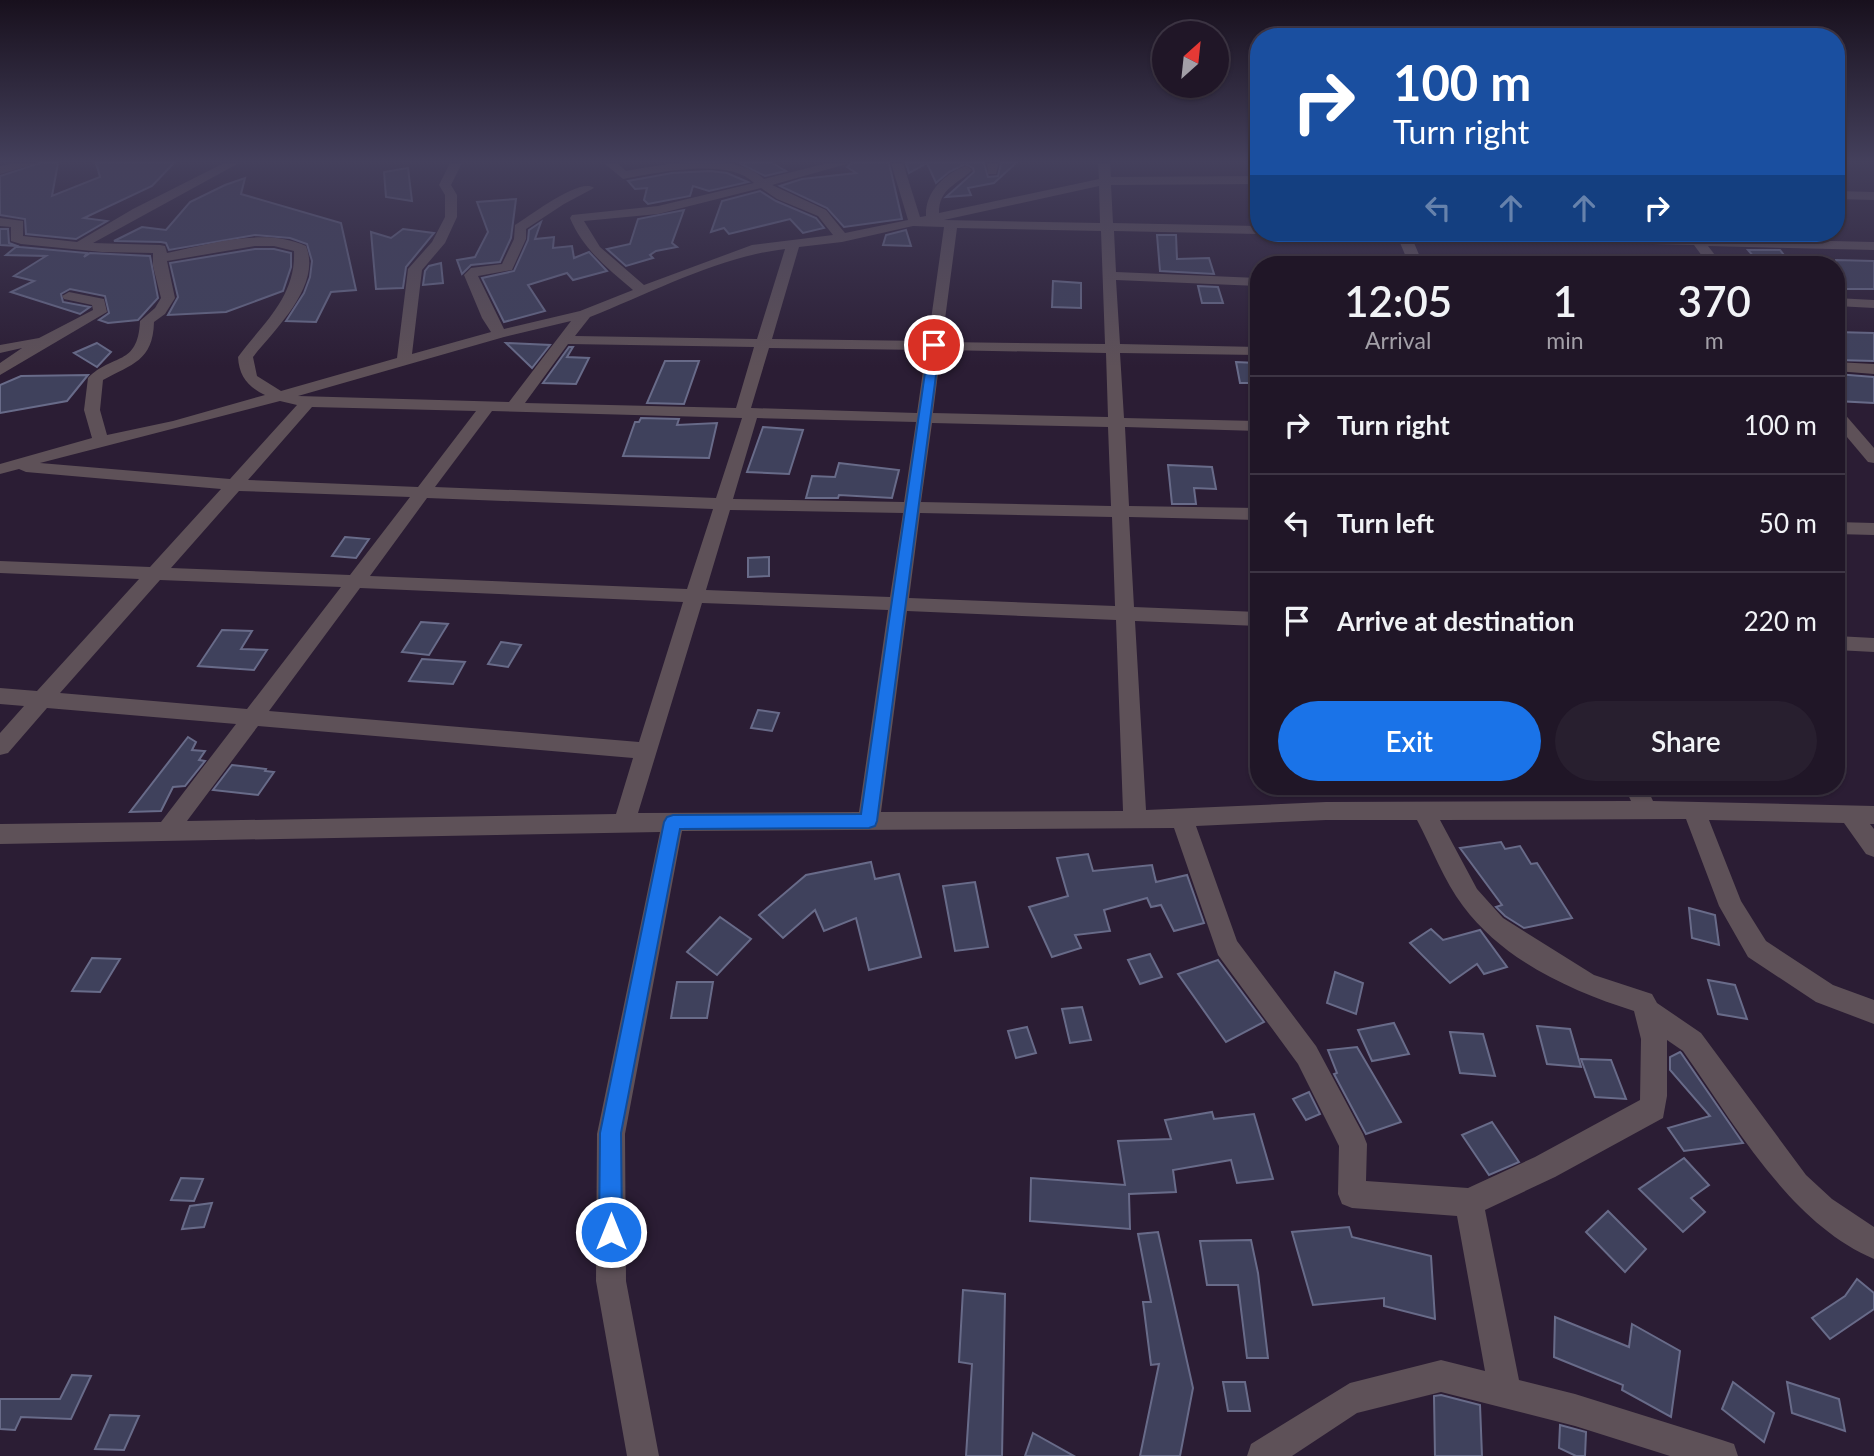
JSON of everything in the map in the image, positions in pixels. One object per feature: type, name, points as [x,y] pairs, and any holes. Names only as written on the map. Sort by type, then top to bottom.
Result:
[{"type":"street","points":[[17,231],[16,238],[21,240],[102,248],[160,249],[160,266],[168,298],[160,311],[147,321],[146,345],[136,358],[96,378],[92,389],[93,422],[101,441]]},
{"type":"street","points":[[79,246],[105,231]]},
{"type":"street","points":[[404,360],[406,323],[415,269],[438,243],[444,231]]},
{"type":"street","points":[[500,334],[489,318],[471,275],[476,271],[507,267],[520,239],[520,231]]},
{"type":"street","points":[[580,231],[594,249],[642,291]]},
{"type":"street","points":[[836,231],[842,238]]},
{"type":"street","points":[[6,468],[101,441],[176,425],[500,334],[585,314],[727,257],[757,248],[842,238],[876,231]]},
{"type":"street","points":[[869,821],[950,231]]},
{"type":"street","points":[[1107,231],[1135,820]]},
{"type":"street","points":[[162,258],[227,245],[278,242],[294,243],[301,249],[303,265],[287,307],[245,357],[244,366],[249,376],[275,397],[308,402],[1250,426]]},
{"type":"street","points":[[1698,242],[1709,256]]},
{"type":"street","points":[[1794,242],[1874,246]]},
{"type":"street","points":[[624,823],[723,504],[763,344],[793,244]]},
{"type":"street","points":[[1109,276],[1250,282]]},
{"type":"street","points":[[0,370],[53,336],[100,313],[99,302],[69,296]]},
{"type":"street","points":[[1845,302],[1874,304]]},
{"type":"street","points":[[514,407],[585,314]]},
{"type":"street","points":[[0,349],[53,336]]},
{"type":"street","points":[[564,340],[1250,351]]},
{"type":"street","points":[[1845,367],[1874,369]]},
{"type":"street","points":[[0,747],[308,402]]},
{"type":"street","points":[[167,831],[487,407]]},
{"type":"street","points":[[1845,422],[1867,442],[1874,458]]},
{"type":"street","points":[[1845,441],[1867,442]]},
{"type":"street","points":[[6,468],[234,485],[723,504],[1250,514]]},
{"type":"street","points":[[1845,528],[1874,529]]},
{"type":"street","points":[[0,567],[1250,619]]},
{"type":"street","points":[[1845,643],[1874,645]]},
{"type":"street","points":[[0,696],[646,751]]},
{"type":"street","points":[[1639,795],[1646,810]]},
{"type":"street","points":[[0,834],[673,822],[1135,820],[1326,811],[1695,810],[1874,816]]},
{"type":"street","points":[[1695,810],[1731,906],[1757,949],[1825,994],[1874,1012]]},
{"type":"street","points":[[1424,811],[1469,896],[1494,926],[1552,965],[1588,985],[1643,1002],[1649,1012],[1692,1042],[1796,1185],[1822,1209],[1874,1244]]},
{"type":"street","points":[[1850,814],[1874,847]]},
{"type":"street","points":[[1182,818],[1227,947],[1307,1055],[1353,1144],[1352,1194],[1469,1202],[1545,1167],[1653,1108],[1655,1070],[1649,1012]]},
{"type":"street","points":[[643,1456],[611,1281],[611,1133],[673,822]]},
{"type":"street","points":[[1469,1202],[1505,1392]]},
{"type":"street","points":[[1263,1456],[1350,1399],[1441,1376],[1575,1410],[1722,1456]]},
{"type":"building","points":[[0,231],[8,231],[9,243],[20,247],[87,253],[84,257],[90,253],[150,256],[158,298],[138,320],[108,323],[99,320],[109,313],[105,296],[70,289],[61,294],[63,302],[90,307],[80,314],[11,292],[34,281],[14,276],[46,256],[6,255],[17,246],[0,245]]},
{"type":"building","points":[[26,231],[90,231],[76,239],[26,234]]},
{"type":"building","points":[[134,231],[343,231],[356,290],[331,292],[316,322],[286,321],[304,293],[310,277],[312,261],[307,244],[290,238],[255,235],[169,250],[166,243],[161,242],[114,241]]},
{"type":"building","points":[[400,231],[434,233],[406,267],[403,288],[376,289],[371,232],[391,238]]},
{"type":"building","points":[[512,231],[500,262],[471,265],[462,274],[457,260],[475,257],[488,232]]},
{"type":"building","points":[[529,231],[538,231],[535,239],[554,237],[553,248],[572,246],[574,258],[589,252],[607,271],[573,280],[567,273],[528,285],[545,311],[504,322],[482,278],[514,271],[528,240]]},
{"type":"building","points":[[634,231],[676,231],[672,243],[677,247],[656,251],[650,255],[653,258],[626,266],[607,249],[630,244]]},
{"type":"building","points":[[906,231],[911,246],[883,245],[886,235]]},
{"type":"building","points":[[1157,235],[1176,235],[1177,259],[1209,258],[1214,274],[1160,271]]},
{"type":"building","points":[[255,249],[291,253],[291,267],[283,291],[226,312],[168,315],[178,297],[170,263]]},
{"type":"building","points":[[1748,250],[1780,250],[1785,256],[1753,256]]},
{"type":"building","points":[[1845,260],[1874,261],[1874,289],[1846,289]]},
{"type":"building","points":[[441,263],[443,283],[423,285],[425,271],[429,266]]},
{"type":"building","points":[[1053,281],[1081,283],[1081,308],[1052,307]]},
{"type":"building","points":[[1198,286],[1218,287],[1223,303],[1202,303]]},
{"type":"building","points":[[1845,332],[1874,333],[1874,361],[1845,360]]},
{"type":"building","points":[[97,343],[111,352],[97,367],[74,353]]},
{"type":"building","points":[[506,343],[550,345],[532,368]]},
{"type":"building","points":[[569,347],[573,347],[567,357],[589,358],[576,384],[543,383]]},
{"type":"building","points":[[665,361],[699,361],[684,404],[647,403]]},
{"type":"building","points":[[1236,362],[1250,363],[1250,383],[1240,383]]},
{"type":"building","points":[[88,375],[67,401],[0,413],[0,385],[21,376]]},
{"type":"building","points":[[1845,375],[1874,377],[1874,403],[1845,401]]},
{"type":"building","points":[[641,418],[679,419],[677,425],[717,423],[709,458],[623,456],[635,422],[639,422]]},
{"type":"building","points":[[763,427],[803,430],[789,474],[747,472]]},
{"type":"building","points":[[839,463],[899,470],[892,498],[839,495],[838,498],[806,498],[812,476],[835,477]]},
{"type":"building","points":[[1168,465],[1212,467],[1216,489],[1194,488],[1196,504],[1172,504]]},
{"type":"building","points":[[345,537],[369,539],[356,558],[332,556]]},
{"type":"building","points":[[769,557],[769,576],[748,577],[748,558]]},
{"type":"building","points":[[421,622],[448,624],[429,655],[402,652]]},
{"type":"building","points":[[222,630],[252,631],[241,649],[267,650],[254,670],[198,666]]},
{"type":"building","points":[[501,642],[521,645],[508,667],[488,664]]},
{"type":"building","points":[[422,659],[465,662],[453,684],[409,681]]},
{"type":"building","points":[[758,710],[779,713],[772,731],[751,728]]},
{"type":"building","points":[[188,737],[196,742],[192,750],[205,751],[199,760],[205,761],[185,786],[173,787],[161,811],[130,812]]},
{"type":"building","points":[[232,765],[274,772],[258,795],[213,790]]},
{"type":"building","points":[[1501,842],[1505,849],[1520,846],[1531,864],[1537,863],[1572,918],[1524,928],[1496,907],[1502,905],[1460,848]]},
{"type":"building","points":[[1088,854],[1093,871],[1152,865],[1156,882],[1187,875],[1204,923],[1174,931],[1161,905],[1151,907],[1147,898],[1104,910],[1110,931],[1075,935],[1081,948],[1052,957],[1029,907],[1068,896],[1057,858]]},
{"type":"building","points":[[871,862],[875,879],[899,874],[921,957],[869,970],[856,918],[824,931],[815,910],[783,938],[759,915],[806,875]]},
{"type":"building","points":[[975,882],[988,947],[955,951],[943,886]]},
{"type":"building","points":[[1689,908],[1715,915],[1719,945],[1692,938]]},
{"type":"building","points":[[720,917],[751,939],[717,975],[687,952]]},
{"type":"building","points":[[1431,929],[1443,940],[1480,930],[1507,967],[1484,974],[1477,964],[1450,983],[1410,943]]},
{"type":"building","points":[[1150,954],[1162,977],[1140,984],[1128,960]]},
{"type":"building","points":[[92,958],[120,959],[100,992],[72,991]]},
{"type":"building","points":[[1218,960],[1264,1022],[1226,1042],[1178,974]]},
{"type":"building","points":[[1335,972],[1363,983],[1356,1014],[1327,1003]]},
{"type":"building","points":[[1708,980],[1735,985],[1747,1019],[1718,1014]]},
{"type":"building","points":[[677,982],[713,982],[707,1018],[671,1018]]},
{"type":"building","points":[[1082,1007],[1091,1040],[1070,1043],[1062,1009]]},
{"type":"building","points":[[1394,1023],[1409,1054],[1372,1061],[1358,1030]]},
{"type":"building","points":[[1537,1026],[1570,1029],[1581,1067],[1547,1064]]},
{"type":"building","points":[[1027,1027],[1036,1053],[1016,1058],[1008,1031]]},
{"type":"building","points":[[1450,1032],[1483,1034],[1495,1076],[1460,1073]]},
{"type":"building","points":[[1357,1047],[1401,1122],[1366,1134],[1334,1074],[1337,1073],[1328,1050]]},
{"type":"building","points":[[1680,1052],[1743,1143],[1684,1151],[1668,1128],[1710,1116],[1670,1070],[1670,1057]]},
{"type":"building","points":[[1581,1059],[1611,1060],[1626,1099],[1595,1097]]},
{"type":"building","points":[[1309,1092],[1320,1114],[1306,1120],[1293,1099]]},
{"type":"building","points":[[1212,1112],[1214,1119],[1254,1114],[1273,1179],[1237,1183],[1231,1160],[1173,1170],[1176,1192],[1129,1194],[1130,1229],[1030,1221],[1031,1178],[1125,1185],[1118,1141],[1171,1139],[1165,1120]]},
{"type":"building","points":[[1492,1122],[1519,1162],[1489,1175],[1462,1135]]},
{"type":"building","points":[[1684,1158],[1709,1185],[1691,1198],[1705,1212],[1683,1232],[1639,1189]]},
{"type":"building","points":[[181,1178],[203,1179],[194,1201],[171,1200]]},
{"type":"building","points":[[212,1203],[204,1227],[182,1229],[190,1206]]},
{"type":"building","points":[[1608,1211],[1646,1249],[1625,1272],[1586,1232]]},
{"type":"building","points":[[1349,1227],[1352,1237],[1431,1256],[1435,1319],[1384,1306],[1384,1298],[1313,1305],[1292,1232]]},
{"type":"building","points":[[1158,1232],[1193,1388],[1180,1456],[1140,1456],[1159,1364],[1151,1365],[1143,1302],[1151,1302],[1138,1234]]},
{"type":"building","points":[[1251,1240],[1258,1273],[1268,1358],[1247,1358],[1238,1285],[1207,1285],[1200,1241]]},
{"type":"building","points":[[1857,1279],[1874,1293],[1874,1309],[1830,1339],[1812,1318],[1845,1296]]},
{"type":"building","points":[[963,1290],[1005,1294],[1002,1456],[966,1456],[972,1364],[959,1362]]},
{"type":"building","points":[[1555,1317],[1629,1347],[1632,1324],[1680,1351],[1671,1417],[1622,1390],[1623,1385],[1554,1357]]},
{"type":"building","points":[[72,1375],[91,1376],[71,1419],[21,1417],[15,1430],[0,1429],[0,1399],[60,1399]]},
{"type":"building","points":[[1223,1382],[1245,1382],[1250,1411],[1228,1411]]},
{"type":"building","points":[[1733,1382],[1774,1413],[1764,1442],[1722,1409]]},
{"type":"building","points":[[1787,1382],[1839,1399],[1845,1431],[1792,1413]]},
{"type":"building","points":[[1441,1395],[1480,1405],[1482,1456],[1435,1456],[1434,1396]]},
{"type":"building","points":[[110,1415],[139,1416],[124,1450],[95,1449]]},
{"type":"building","points":[[1560,1425],[1586,1432],[1585,1456],[1576,1456],[1559,1448]]},
{"type":"building","points":[[1033,1433],[1074,1456],[1025,1456]]},
{"type":"route","points":[[611,1232],[611,1133],[673,822],[869,821],[934,345]]}]
